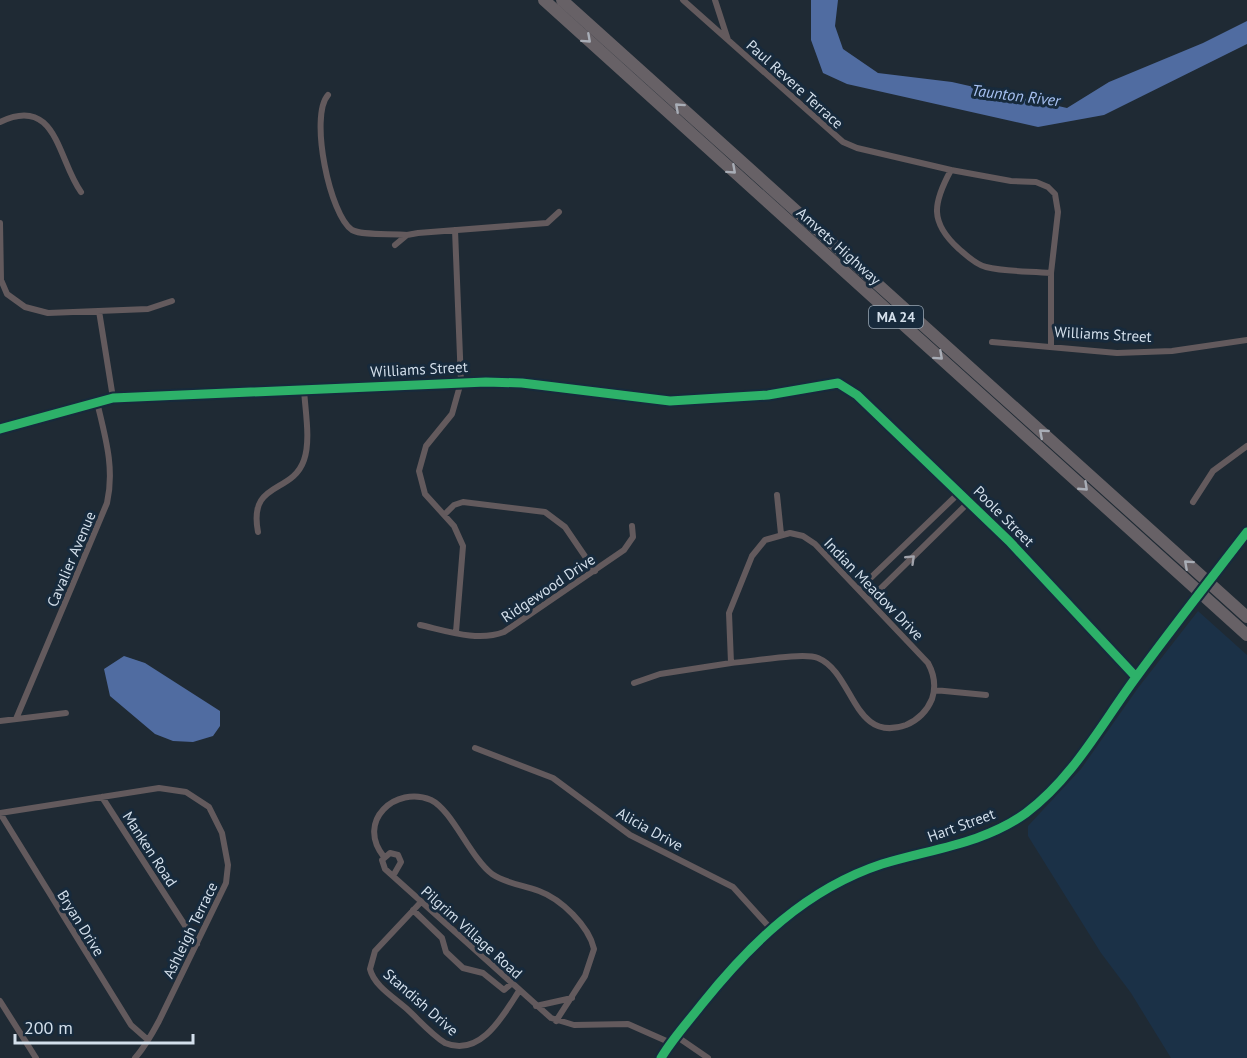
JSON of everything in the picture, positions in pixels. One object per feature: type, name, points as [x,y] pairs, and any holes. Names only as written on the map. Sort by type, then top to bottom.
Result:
[{"type":"highway","name":"Amvets Highway","points":[[544,0],[1247,635]]},
{"type":"highway","name":"Amvets Highway","points":[[562,0],[1247,617]]},
{"type":"street","name":"Paul Revere Terrace","points":[[683,0],[846,144],[951,170],[1011,181],[1036,182],[1051,189],[1057,200],[1058,212],[1052,273]]},
{"type":"street","name":"Paul Revere Terrace","points":[[715,0],[728,41]]},
{"type":"street","points":[[328,95],[321,106],[323,164],[346,223],[358,232],[407,235],[547,223],[559,212]]},
{"type":"street","points":[[0,122],[11,117],[29,116],[48,125],[58,140],[70,176],[81,192]]},
{"type":"street","points":[[951,170],[942,187],[937,211],[939,226],[950,240],[985,267],[1052,273],[1051,347]]},
{"type":"street","points":[[0,223],[1,280],[12,300],[25,308],[41,312],[148,309],[172,301]]},
{"type":"street","points":[[454,230],[460,382],[452,414],[426,446],[420,464],[420,477],[425,494],[454,526],[463,546],[456,632]]},
{"type":"street","points":[[395,244],[407,235]]},
{"type":"street","points":[[99,311],[113,398]]},
{"type":"street","name":"Williams Street","points":[[992,342],[1105,352],[1151,352],[1247,340]]},
{"type":"street","name":"Williams Street","points":[[0,429],[113,398],[460,382],[522,383],[670,401],[768,395],[825,384],[842,385]]},
{"type":"street","name":"Poole Street","points":[[842,385],[857,395],[1013,545],[1136,677]]},
{"type":"street","points":[[258,532],[255,517],[259,502],[269,490],[291,477],[304,461],[306,450],[304,389]]},
{"type":"street","name":"Cavalier Avenue","points":[[16,719],[107,503],[110,458],[97,402]]},
{"type":"street","points":[[1193,502],[1213,471],[1247,446]]},
{"type":"street","points":[[859,589],[960,493]]},
{"type":"street","points":[[731,663],[728,619],[731,604],[756,549],[765,540],[781,534],[777,495]]},
{"type":"street","points":[[444,515],[454,505],[462,502],[545,512],[565,528],[595,571]]},
{"type":"street","points":[[869,600],[969,502]]},
{"type":"street","name":"Ridgewood Drive","points":[[420,625],[486,637],[504,632],[627,547],[633,537],[632,526]]},
{"type":"street","name":"Hart Street","points":[[661,1058],[673,1039],[731,969],[771,929],[808,900],[857,873],[987,834],[1026,812],[1069,772],[1136,677],[1247,532]]},
{"type":"street","name":"Indian Meadow Drive","points":[[781,534],[795,534],[811,541],[859,589],[926,660],[933,674],[934,690]]},
{"type":"street","points":[[634,682],[668,673],[731,663],[799,657],[820,659],[839,674],[863,715],[885,726],[902,726],[917,719],[928,706],[934,690],[986,695]]},
{"type":"street","points":[[0,721],[66,713]]},
{"type":"street","name":"Alicia Drive","points":[[475,748],[553,778],[630,835],[733,887],[771,929]]},
{"type":"street","name":"Ashleigh Terrace","points":[[0,813],[169,788],[202,800],[214,814],[222,833],[228,874],[222,893],[148,1040],[135,1058]]},
{"type":"street","name":"Manken Road","points":[[102,797],[197,944]]},
{"type":"street","name":"Pilgrim Village Road","points":[[556,1021],[572,998],[594,954],[593,944],[587,933],[556,899],[537,890],[508,883],[487,869],[436,804],[425,799],[393,802],[382,811],[375,822],[372,835],[375,846],[384,857],[383,866],[536,1006],[556,1021],[574,1025],[628,1024],[673,1039],[708,1058]]},
{"type":"street","name":"Bryan Drive","points":[[0,813],[131,1025],[148,1040]]},
{"type":"street","points":[[384,857],[390,853],[400,857],[401,866],[393,876]]},
{"type":"street","name":"Standish Drive","points":[[421,902],[375,951],[371,963],[372,975],[443,1041],[462,1048],[486,1039],[519,991]]},
{"type":"street","points":[[413,910],[442,938],[447,952],[463,968],[483,973],[504,990],[511,984]]},
{"type":"street","points":[[536,1006],[572,998]]},
{"type":"street","points":[[0,1001],[36,1058]]},
{"type":"shaded area","points":[[1198,611],[1247,655],[1247,1058],[1171,1058],[1131,993],[1101,953],[1028,836],[1028,826],[1081,769],[1138,688]]},
{"type":"water","points":[[811,0],[838,0],[835,26],[843,49],[878,73],[952,82],[1067,108],[1109,82],[1203,43],[1247,21],[1247,44],[1104,115],[1038,127],[847,84],[823,73],[811,40]]},
{"type":"water","points":[[124,656],[145,663],[220,711],[220,726],[213,736],[193,742],[173,741],[155,734],[110,696],[104,669]]},
{"type":"cycle path","points":[[0,429],[113,398],[486,382],[522,383],[670,401],[768,395],[838,383],[857,395],[1009,541],[1136,677]]},
{"type":"cycle path","points":[[661,1058],[681,1030],[740,960],[760,939],[805,903],[854,875],[882,864],[992,832],[1026,813],[1043,799],[1086,749],[1150,658],[1247,532]]},
{"type":"water label","name":"Taunton River","points":[[1016,95]]}]
